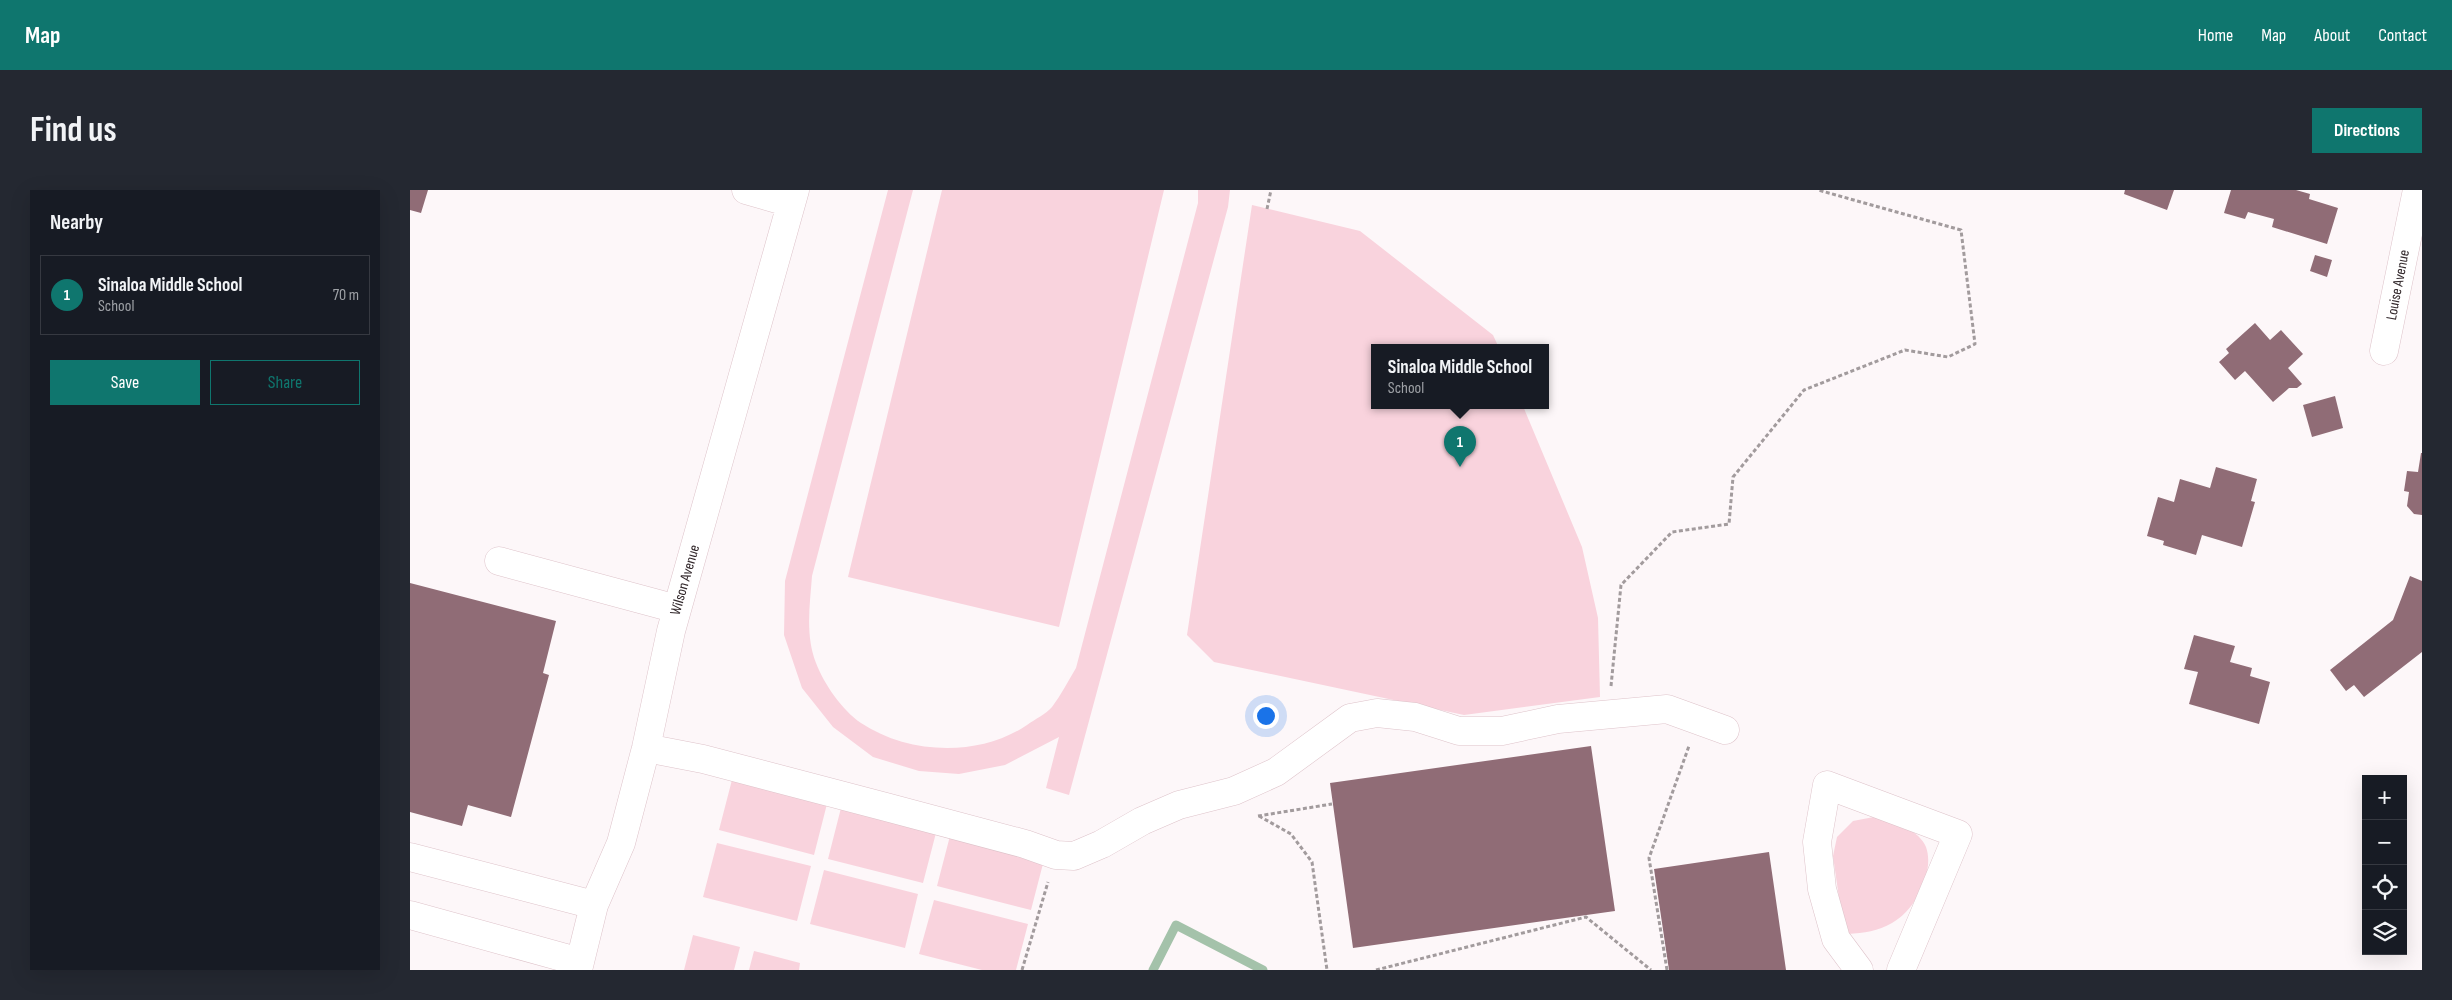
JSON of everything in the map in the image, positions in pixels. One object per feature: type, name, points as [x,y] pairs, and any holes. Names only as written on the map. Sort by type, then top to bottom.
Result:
[{"type":"street","points":[[746,190],[793,196]]},
{"type":"street","name":"Louise Avenue","points":[[2384,351],[2417,190]]},
{"type":"street","name":"Wilson Avenue","points":[[579,966],[594,906],[621,843],[646,748],[677,609],[793,196]]},
{"type":"street","points":[[499,561],[677,609]]},
{"type":"street","points":[[646,748],[703,759],[886,807],[1026,844],[1056,856],[1074,856],[1102,844],[1142,821],[1179,805],[1234,790],[1276,772],[1350,718],[1377,713],[1415,717],[1458,731],[1502,730],[1558,719],[1667,709],[1725,730]]},
{"type":"street","points":[[1859,970],[1836,939],[1822,889],[1818,842],[1827,785],[1958,834],[1901,970]]},
{"type":"street","points":[[410,857],[594,906]]},
{"type":"street","points":[[410,915],[579,966]]},
{"type":"path","points":[[1267,209],[1271,190]]},
{"type":"path","points":[[1609,714],[1621,585],[1672,532],[1729,524],[1733,477],[1804,390],[1905,350],[1948,357],[1976,344],[1961,230],[1818,190]]},
{"type":"path","points":[[1666,970],[1649,858],[1698,720]]},
{"type":"path","points":[[1258,816],[1291,834],[1312,862],[1327,970]]},
{"type":"path","points":[[1022,970],[1056,856]]},
{"type":"path","points":[[1376,970],[1586,918],[1651,970]]},
{"type":"shaded area","points":[[888,190],[913,190],[812,576],[809,619],[810,642],[816,663],[824,679],[834,696],[854,718],[880,734],[901,741],[922,746],[944,748],[988,743],[1027,725],[1052,707],[1076,668],[1198,203],[1198,190],[1230,190],[1228,207],[1069,795],[1046,788],[1059,737],[1005,765],[959,774],[919,771],[873,757],[833,727],[802,688],[784,635],[785,581]]},
{"type":"shaded area","points":[[942,190],[1164,190],[1059,627],[848,577]]},
{"type":"shaded area","points":[[1252,205],[1360,231],[1493,335],[1497,344],[1371,344],[1371,409],[1524,409],[1582,547],[1598,618],[1600,697],[1464,715],[1214,662],[1187,635]]},
{"type":"shaded area","points":[[733,776],[828,800],[814,855],[719,830]]},
{"type":"shaded area","points":[[842,804],[937,829],[923,883],[828,859]]},
{"type":"shaded area","points":[[1879,816],[1906,827],[1923,841],[1928,857],[1928,868],[1921,890],[1908,910],[1900,917],[1887,926],[1876,930],[1848,934],[1842,919],[1833,856],[1837,837],[1853,821]]},
{"type":"shaded area","points":[[951,832],[1045,856],[1031,910],[937,886]]},
{"type":"shaded area","points":[[717,843],[811,866],[797,921],[703,897]]},
{"type":"shaded area","points":[[824,870],[918,894],[905,948],[810,924]]},
{"type":"shaded area","points":[[934,900],[1028,924],[1016,970],[982,970],[919,954]]},
{"type":"shaded area","points":[[693,935],[740,947],[734,970],[684,970]]},
{"type":"shaded area","points":[[754,951],[800,963],[799,970],[749,970]]},
{"type":"building","points":[[410,190],[428,190],[421,213],[410,210]]},
{"type":"building","points":[[2125,190],[2174,190],[2167,210],[2124,194]]},
{"type":"building","points":[[2231,190],[2296,190],[2310,194],[2309,199],[2338,208],[2327,244],[2272,227],[2274,219],[2248,212],[2245,219],[2224,213]]},
{"type":"building","points":[[2315,255],[2332,260],[2327,277],[2310,271]]},
{"type":"building","points":[[2255,323],[2270,340],[2281,330],[2303,354],[2288,368],[2302,384],[2297,388],[2289,388],[2273,402],[2245,371],[2235,380],[2219,362],[2229,353],[2226,349]]},
{"type":"building","points":[[2335,396],[2343,428],[2312,437],[2303,405]]},
{"type":"building","points":[[2421,453],[2422,515],[2414,514],[2407,506],[2409,492],[2404,491],[2407,471],[2418,472]]},
{"type":"building","points":[[2216,467],[2257,479],[2251,501],[2255,502],[2242,547],[2202,535],[2196,555],[2163,545],[2164,541],[2147,536],[2158,497],[2174,502],[2180,479],[2210,488]]},
{"type":"building","points":[[2410,576],[2422,581],[2422,652],[2364,697],[2354,685],[2346,691],[2330,670],[2393,620]]},
{"type":"building","points":[[410,583],[556,621],[543,673],[549,675],[511,817],[468,805],[462,826],[410,812]]},
{"type":"building","points":[[2194,635],[2235,646],[2230,662],[2252,668],[2250,676],[2270,682],[2259,724],[2189,704],[2198,672],[2184,669]]},
{"type":"building","points":[[1591,746],[1615,911],[1353,948],[1330,783]]},
{"type":"building","points":[[1769,852],[1786,970],[1669,970],[1654,869]]},
{"type":"waterway","points":[[1153,970],[1176,925],[1263,970]]},
{"type":"place","name":"Sinaloa Middle School","points":[[1460,467]]}]
